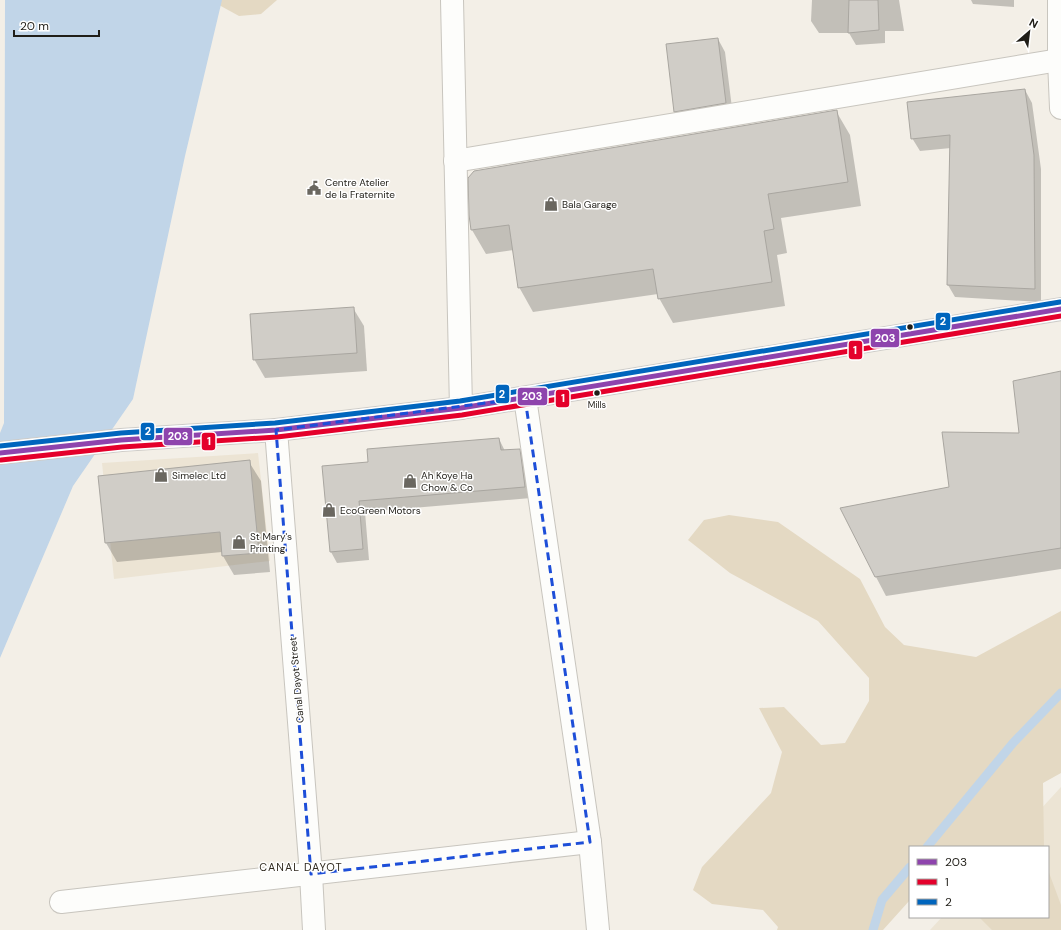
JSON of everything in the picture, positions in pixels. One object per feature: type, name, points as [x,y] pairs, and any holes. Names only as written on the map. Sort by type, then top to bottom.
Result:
[{"type":"main road","points":[[0,453],[121,440],[276,430],[461,408],[1061,309]]},
{"type":"street","points":[[452,0],[461,408]]},
{"type":"street","points":[[1059,0],[1061,108]]},
{"type":"street","points":[[456,161],[1059,60]]},
{"type":"street","points":[[524,398],[590,842],[598,930]]},
{"type":"street","name":"Canal Dayot Street","points":[[276,430],[311,874],[314,930]]},
{"type":"street","points":[[62,902],[590,842]]},
{"type":"highlighted area","points":[[525,398],[590,842],[311,874],[276,430]]},
{"type":"shaded area","points":[[220,0],[277,0],[261,14],[239,16],[219,5]]},
{"type":"shaded area","points":[[258,453],[270,561],[114,579],[102,463]]},
{"type":"shaded area","points":[[729,515],[778,522],[860,579],[885,627],[904,645],[976,657],[1061,611],[1061,773],[1043,783],[1044,846],[909,846],[909,901],[883,930],[777,930],[778,927],[763,910],[712,904],[693,890],[702,867],[771,793],[782,752],[759,708],[784,707],[821,745],[845,743],[869,701],[869,678],[818,621],[730,573],[688,540],[704,520]]},
{"type":"shaded area","points":[[1061,787],[1061,930],[930,930],[941,918],[1049,918],[1049,846],[1007,846]]},
{"type":"shaded area","points":[[1049,873],[1061,905],[1061,930],[992,930],[980,918],[1049,918]]},
{"type":"water","points":[[5,0],[222,0],[185,156],[133,399],[73,486],[0,658],[0,433],[4,423]]},
{"type":"building","points":[[849,0],[878,0],[879,30],[848,33]]},
{"type":"building","points":[[718,38],[726,103],[674,112],[666,44]]},
{"type":"building","points":[[1025,89],[1034,155],[1035,289],[947,285],[950,135],[911,139],[907,102]]},
{"type":"building","points":[[837,110],[848,182],[768,194],[774,229],[764,231],[772,282],[658,299],[653,269],[518,288],[509,225],[471,230],[468,178],[474,171]]},
{"type":"building","points":[[354,307],[357,353],[253,360],[250,314]]},
{"type":"building","points":[[1061,371],[1061,548],[875,577],[840,508],[949,487],[942,432],[1019,433],[1013,381]]},
{"type":"building","points":[[499,438],[501,450],[520,449],[525,487],[359,501],[363,549],[330,552],[322,466],[368,462],[367,449]]},
{"type":"building","points":[[250,460],[259,553],[222,556],[220,532],[105,543],[98,476]]},
{"type":"waterway","points":[[928,846],[1013,743],[1061,693]]},
{"type":"waterway","points":[[873,930],[882,900],[909,868]]},
{"type":"transit line","name":"2","points":[[0,446],[121,433],[275,423],[460,401],[1060,302]]},
{"type":"transit line","name":"203","points":[[0,453],[121,440],[276,430],[461,408],[1061,309]]},
{"type":"transit line","name":"1","points":[[1,460],[122,447],[277,437],[462,415],[1061,316]]},
{"type":"place","name":"Centre Atelier de la Fraternite","points":[[314,188]]},
{"type":"place","name":"Bala Garage","points":[[551,204]]},
{"type":"place","name":"Mills","points":[[597,393]]},
{"type":"place","name":"Simelec Ltd","points":[[161,475]]},
{"type":"place","name":"Ah Koye Ha Chow & Co","points":[[410,481]]},
{"type":"place","name":"EcoGreen Motors","points":[[329,510]]},
{"type":"place","name":"St Mary's Printing","points":[[239,542]]},
{"type":"district","name":"CANAL DAYOT","points":[[301,867]]}]
